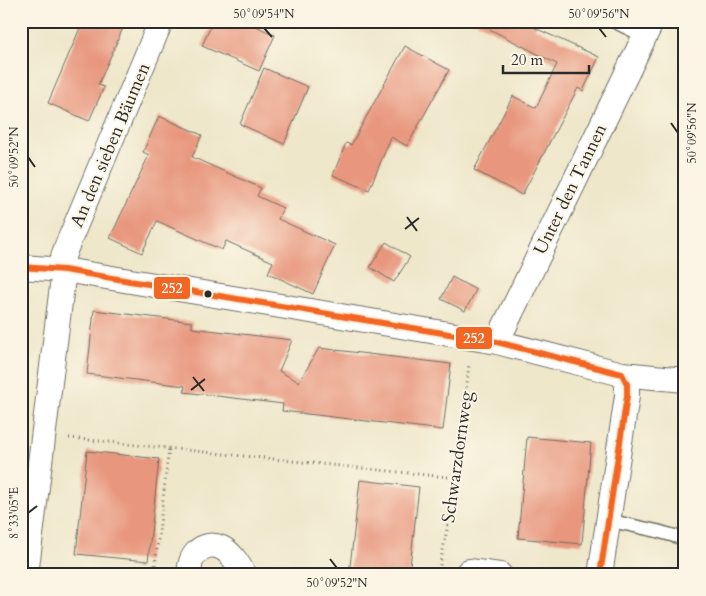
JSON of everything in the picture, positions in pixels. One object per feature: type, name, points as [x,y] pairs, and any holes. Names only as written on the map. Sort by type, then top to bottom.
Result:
[{"type":"street","name":"An den sieben Bäumen","points":[[26,575],[44,437],[61,270],[66,248],[162,21]]},
{"type":"street","name":"Unter den Tannen","points":[[497,342],[648,29]]},
{"type":"street","points":[[21,267],[61,270],[497,342],[622,374],[685,380]]},
{"type":"street","points":[[600,575],[627,396],[627,384],[622,374]]},
{"type":"street","points":[[190,575],[191,559],[196,552],[204,547],[213,546],[222,548],[231,556],[245,575]]},
{"type":"street","points":[[469,571],[500,575]]},
{"type":"lane","name":"Unter den Tannen","points":[[613,21],[648,29]]},
{"type":"lane","points":[[607,520],[657,530],[685,539]]},
{"type":"path","name":"Schwarzdornweg","points":[[438,575],[457,478],[468,377],[470,339]]},
{"type":"path","points":[[44,437],[457,478]]},
{"type":"path","points":[[154,575],[169,448]]},
{"type":"building","points":[[83,21],[126,21],[98,85],[104,87],[89,121],[48,103]]},
{"type":"building","points":[[213,21],[245,21],[275,35],[259,71],[202,46]]},
{"type":"building","points":[[474,21],[538,21],[535,28],[599,57],[583,91],[578,88],[522,195],[474,170],[513,96],[536,108],[557,64]]},
{"type":"building","points":[[405,46],[449,70],[407,146],[391,137],[369,190],[333,175],[346,143],[351,145]]},
{"type":"building","points":[[264,68],[308,87],[284,144],[240,124]]},
{"type":"building","points":[[159,116],[202,135],[192,157],[261,188],[257,196],[283,208],[278,219],[335,245],[313,294],[268,273],[273,262],[226,241],[222,250],[157,221],[142,253],[110,238],[149,155],[143,152]]},
{"type":"building","points":[[386,242],[410,257],[394,282],[370,267]]},
{"type":"building","points":[[452,277],[476,290],[465,311],[441,299]]},
{"type":"building","points":[[94,310],[192,322],[192,328],[292,340],[279,371],[299,382],[319,348],[451,364],[443,430],[282,411],[283,404],[184,392],[185,386],[87,374]]},
{"type":"building","points":[[527,437],[591,443],[582,544],[518,538]]},
{"type":"building","points":[[87,451],[159,459],[148,561],[76,554]]},
{"type":"building","points":[[360,480],[419,487],[409,575],[349,575]]},
{"type":"transit line","name":"252","points":[[21,267],[64,270],[497,342],[622,374]]},
{"type":"transit line","name":"252","points":[[600,575],[627,396],[627,384],[622,374]]}]
